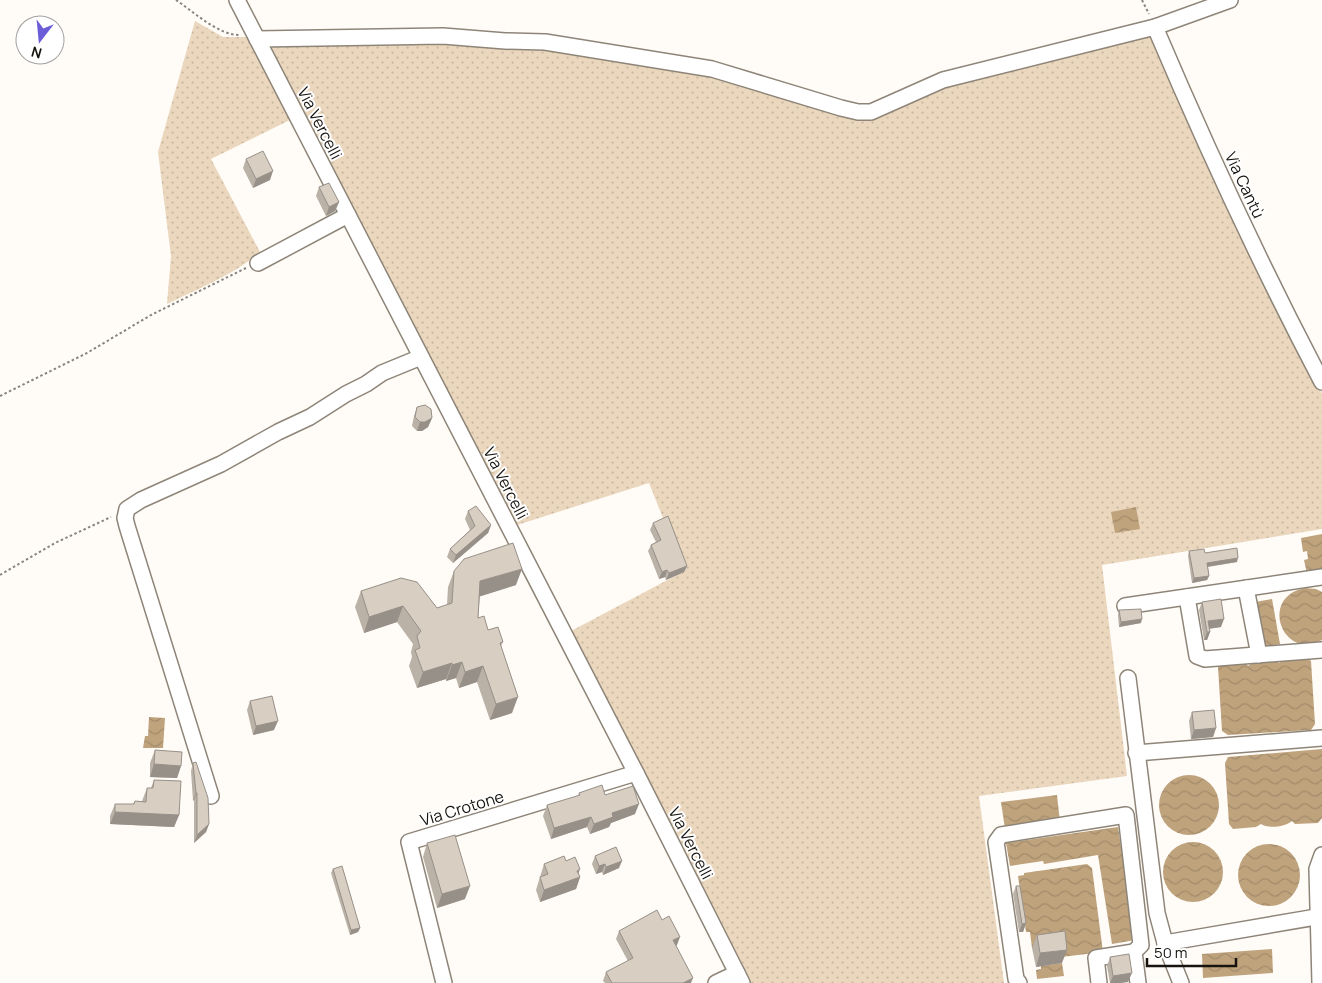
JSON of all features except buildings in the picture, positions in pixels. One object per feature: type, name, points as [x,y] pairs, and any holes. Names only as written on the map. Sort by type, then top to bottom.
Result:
[{"type":"street","name":"Via Vercelli","points":[[237,0],[636,773],[739,978]]},
{"type":"street","points":[[255,35],[443,36],[545,42],[712,69],[858,112],[871,112],[915,91],[961,74],[1155,27],[1230,0]]},
{"type":"street","name":"Via Cantù","points":[[1155,27],[1286,314],[1322,382]]},
{"type":"street","points":[[258,263],[348,215]]},
{"type":"street","points":[[211,796],[127,526],[125,518],[127,510],[141,500],[221,464],[278,432],[310,418],[382,373],[421,356]]},
{"type":"street","points":[[1125,606],[1322,576]]},
{"type":"street","points":[[1246,588],[1259,655]]},
{"type":"street","points":[[1187,597],[1197,656],[1205,659],[1322,650]]},
{"type":"street","points":[[1128,678],[1157,913],[1165,943],[1182,983]]},
{"type":"street","points":[[1136,753],[1322,738]]},
{"type":"street","name":"Via Crotone","points":[[444,983],[409,842],[636,773]]},
{"type":"street","points":[[1019,983],[1016,979],[996,842],[1000,835],[1126,815],[1141,945],[1134,952],[1096,958],[1099,983]]},
{"type":"street","points":[[1320,983],[1320,916],[1317,868],[1322,854]]},
{"type":"street","points":[[1165,943],[1320,916]]},
{"type":"street","points":[[1134,952],[1138,983]]},
{"type":"street","points":[[716,983],[739,978]]},
{"type":"path","points":[[176,0],[223,32],[232,36],[255,35]]},
{"type":"path","points":[[1142,0],[1155,27]]},
{"type":"path","points":[[0,396],[87,353],[151,315],[258,263]]},
{"type":"path","points":[[0,575],[55,543],[127,510]]},
{"type":"shaded area","points":[[195,21],[223,37],[250,37],[292,119],[211,159],[260,252],[228,274],[167,304],[171,256],[158,152]]},
{"type":"shaded area","points":[[1153,35],[1276,303],[1322,394],[1322,529],[1102,565],[1127,776],[979,796],[1004,983],[749,983],[571,631],[677,575],[667,528],[649,483],[517,525],[270,55],[271,46],[279,42],[443,40],[543,47],[682,70],[747,84],[864,119],[939,87]]},
{"type":"water","points":[[1136,507],[1140,529],[1115,533],[1111,512]]},
{"type":"water","points":[[1322,534],[1322,572],[1307,574],[1304,560],[1308,559],[1307,551],[1303,552],[1301,538]]},
{"type":"water","points":[[1305,588],[1316,589],[1322,592],[1322,640],[1308,644],[1296,642],[1287,636],[1281,626],[1279,614],[1282,603],[1291,594]]},
{"type":"water","points":[[1272,599],[1280,644],[1263,647],[1255,602]]},
{"type":"water","points":[[1307,657],[1311,661],[1315,724],[1311,730],[1228,735],[1222,731],[1218,667],[1222,663],[1244,661],[1248,666],[1253,662],[1276,660],[1279,663],[1283,659]]},
{"type":"water","points":[[149,717],[165,718],[163,748],[143,748],[145,736],[148,736]]},
{"type":"water","points":[[1322,749],[1322,818],[1318,823],[1295,824],[1292,821],[1276,827],[1261,824],[1256,827],[1233,829],[1229,824],[1225,763],[1228,757]]},
{"type":"water","points":[[1189,775],[1205,780],[1210,784],[1214,789],[1219,805],[1214,821],[1210,826],[1205,830],[1189,835],[1173,830],[1168,826],[1164,821],[1159,805],[1164,789],[1168,784],[1173,780]]},
{"type":"water","points":[[1057,795],[1060,822],[1005,829],[1001,802]]},
{"type":"water","points":[[1118,827],[1135,940],[1112,944],[1098,855],[1044,864],[1043,861],[1010,866],[1006,843]]},
{"type":"water","points":[[1193,842],[1210,847],[1218,855],[1223,872],[1218,889],[1210,897],[1193,902],[1176,897],[1168,889],[1163,872],[1168,855],[1176,847]]},
{"type":"water","points":[[1263,844],[1275,844],[1291,853],[1298,863],[1300,875],[1298,887],[1291,897],[1275,906],[1263,906],[1252,901],[1243,892],[1238,881],[1238,869],[1243,858],[1252,849]]},
{"type":"water","points":[[1087,864],[1092,868],[1103,952],[1061,957],[1059,945],[1032,948],[1030,932],[1026,932],[1018,876],[1024,875],[1024,873]]},
{"type":"water","points":[[1272,949],[1273,973],[1203,978],[1202,954]]},
{"type":"water","points":[[1062,963],[1064,976],[1037,979],[1036,970],[1041,969],[1041,966]]}]
